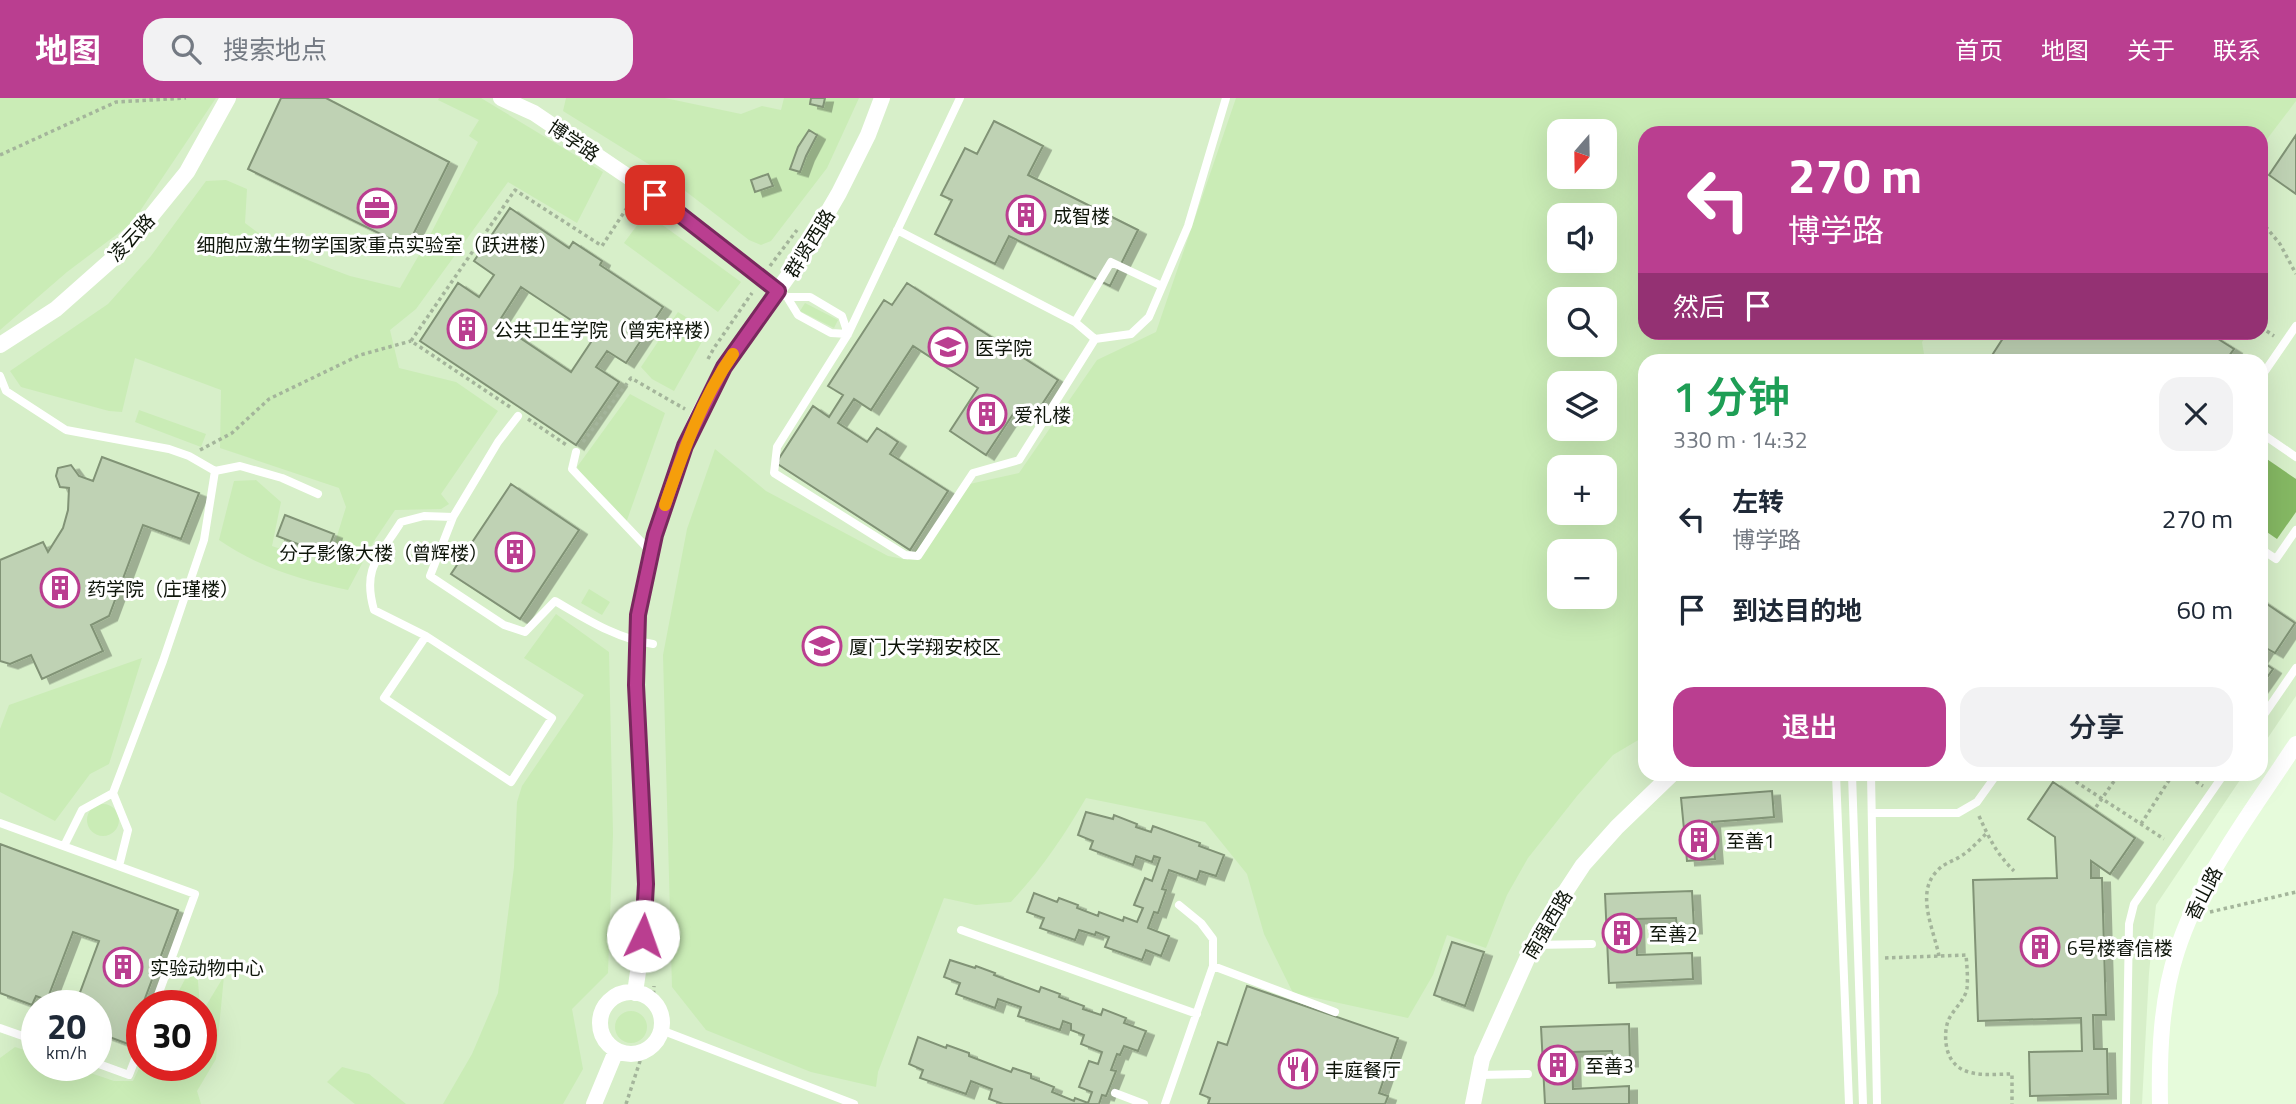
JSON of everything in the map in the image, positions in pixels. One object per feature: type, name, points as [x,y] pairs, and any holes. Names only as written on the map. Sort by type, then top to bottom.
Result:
[{"type":"street","name":"凌云路","points":[[0,345],[56,309],[126,247],[187,172],[228,98]]},
{"type":"street","name":"博学路","points":[[501,98],[534,113],[641,186],[782,294]]},
{"type":"street","name":"群贤西路","points":[[635,992],[643,936],[646,884],[636,685],[645,643],[638,615],[655,535],[676,471],[688,413],[782,294],[839,193],[868,135],[882,98]]},
{"type":"street","name":"香山路","points":[[2160,1104],[2159,1062],[2166,1002],[2176,953],[2191,914],[2230,844],[2296,744]]},
{"type":"street","name":"南强西路","points":[[1473,1104],[1482,1059],[1539,932],[1583,865],[1617,827],[1665,781]]},
{"type":"street","points":[[635,992],[645,995],[653,1002],[662,1020],[658,1039],[643,1052],[629,1055],[616,1051],[603,1037],[600,1028],[603,1009],[609,1001],[617,996],[635,992]]},
{"type":"street","points":[[594,1104],[616,1051]]},
{"type":"lane","points":[[960,98],[848,334],[777,447],[774,473],[905,555],[918,556],[973,473],[1019,460],[1095,339]]},
{"type":"lane","points":[[897,230],[1075,322],[1095,339],[1131,334],[1149,317],[1188,226],[1226,98]]},
{"type":"lane","points":[[1075,322],[1111,262],[1162,286]]},
{"type":"lane","points":[[782,294],[810,298],[842,316],[848,334]]},
{"type":"lane","points":[[782,294],[798,316],[831,334],[848,334]]},
{"type":"lane","points":[[2268,367],[2296,326]]},
{"type":"lane","points":[[0,376],[6,391],[66,430],[169,449],[189,456],[215,471],[240,466],[282,478],[318,494]]},
{"type":"lane","points":[[519,416],[498,442],[453,517],[430,576],[503,625],[525,632],[555,601],[605,630],[645,643]]},
{"type":"lane","points":[[2268,438],[2296,457]]},
{"type":"lane","points":[[576,452],[572,469],[651,552]]},
{"type":"lane","points":[[64,846],[82,810],[113,793],[163,662],[204,540],[215,471]]},
{"type":"lane","points":[[426,636],[384,698],[510,782],[552,718],[426,636],[374,611],[369,592],[369,573],[401,522],[424,516],[453,517]]},
{"type":"lane","points":[[2268,554],[2276,559],[2296,530]]},
{"type":"lane","points":[[2268,709],[2296,668]]},
{"type":"lane","points":[[1836,781],[1849,1104]]},
{"type":"lane","points":[[1852,781],[1863,1104]]},
{"type":"lane","points":[[1871,781],[1877,1104]]},
{"type":"lane","points":[[1872,813],[1958,813],[1977,802],[1992,781]]},
{"type":"lane","points":[[2126,1104],[2129,924],[2134,904],[2219,781]]},
{"type":"lane","points":[[113,793],[128,830],[119,866]]},
{"type":"lane","points":[[0,823],[195,894],[160,990]]},
{"type":"lane","points":[[1854,829],[1873,830]]},
{"type":"lane","points":[[1165,1104],[1213,966],[1213,939],[1201,923],[1179,905]]},
{"type":"lane","points":[[961,930],[1196,1014]]},
{"type":"lane","points":[[1532,945],[1592,944]]},
{"type":"lane","points":[[1213,966],[1335,1012]]},
{"type":"lane","points":[[1860,1004],[1876,1003]]},
{"type":"lane","points":[[0,1028],[21,1035]]},
{"type":"lane","points":[[661,1030],[854,1104]]},
{"type":"lane","points":[[1479,1075],[1528,1074]]},
{"type":"lane","points":[[1115,1093],[1144,1104]]},
{"type":"path","points":[[0,155],[117,102],[186,98]]},
{"type":"path","points":[[189,456],[232,433],[270,399],[360,355],[411,341],[515,190],[602,246],[641,186]]},
{"type":"path","points":[[708,360],[800,227]]},
{"type":"path","points":[[2268,229],[2280,244],[2296,274]]},
{"type":"path","points":[[2268,331],[2285,342]]},
{"type":"path","points":[[411,341],[510,407]]},
{"type":"path","points":[[519,416],[576,452],[631,378],[688,413]]},
{"type":"path","points":[[2075,781],[2174,846]]},
{"type":"path","points":[[2096,807],[2114,781]]},
{"type":"path","points":[[2141,824],[2169,781]]},
{"type":"path","points":[[2196,781],[2212,791]]},
{"type":"path","points":[[1973,804],[1986,834],[2000,856],[2014,871]]},
{"type":"path","points":[[1940,956],[1929,914],[1928,885],[1935,872],[1962,856],[1986,834]]},
{"type":"path","points":[[2191,914],[2223,910],[2296,892]]},
{"type":"path","points":[[1875,959],[1966,955],[1967,989],[1947,1025],[1948,1051],[1954,1064],[1965,1072],[1978,1075],[2012,1074],[2012,1104]]},
{"type":"path","points":[[653,1002],[654,978]]},
{"type":"path","points":[[626,1104],[643,1052]]},
{"type":"shaded area","name":"厦门大学翔安校区","points":[[0,98],[2296,98],[2296,696],[2268,738],[2268,354],[1638,354],[1638,781],[2239,781],[2156,905],[2149,973],[2142,1104],[0,1104]]},
{"type":"shaded area","points":[[0,98],[216,98],[132,223],[67,272],[0,330]]},
{"type":"shaded area","points":[[481,98],[603,172],[577,223],[508,182],[416,309],[390,330],[399,368],[456,382],[498,411],[441,494],[449,504],[441,509],[395,510],[374,541],[348,590],[281,572],[219,540],[234,481],[256,480],[281,502],[272,546],[324,564],[332,552],[346,507],[339,488],[220,448],[221,390],[135,358],[122,412],[109,411],[21,387],[10,371],[108,304],[151,256],[206,181],[226,180],[247,189],[245,223],[281,250],[350,276],[400,288],[478,142],[469,136],[479,120],[438,100]]},
{"type":"shaded area","points":[[566,98],[665,98],[741,114],[762,106],[781,110],[784,98],[859,98],[827,168],[771,241],[761,245],[749,240],[658,170],[563,111]]},
{"type":"shaded area","points":[[1236,98],[2296,98],[2268,138],[2268,126],[1638,126],[1638,340],[1924,340],[1924,354],[1638,354],[1638,740],[1613,755],[1528,858],[1507,895],[1486,948],[1447,935],[1433,975],[1408,1018],[1293,993],[1264,934],[1247,874],[1205,822],[1086,798],[1051,852],[1011,902],[976,905],[944,898],[878,1072],[876,1087],[811,1072],[706,1030],[672,987],[663,655],[687,529],[715,449],[766,491],[888,556],[908,560],[965,485],[1019,473],[1097,360],[1156,332]]},
{"type":"shaded area","points":[[646,213],[741,282],[718,312],[624,243]]},
{"type":"shaded area","points":[[805,303],[838,320],[834,328],[800,311]]},
{"type":"shaded area","points":[[678,312],[708,331],[674,391],[652,379],[641,367]]},
{"type":"shaded area","points":[[630,394],[665,413],[626,523],[591,489],[577,467]]},
{"type":"shaded area","points":[[139,410],[206,434],[201,447],[135,422]]},
{"type":"shaded area","points":[[2268,460],[2296,479],[2296,512],[2277,539],[2268,533]]},
{"type":"shaded area","points":[[589,589],[610,602],[602,615],[581,603]]},
{"type":"shaded area","points":[[556,614],[609,652],[613,834],[608,973],[572,1009],[583,1069],[563,1104],[443,1104],[472,1054],[498,993],[514,867],[517,802],[522,786],[584,695],[524,658]]},
{"type":"shaded area","points":[[142,658],[109,764],[90,774],[55,821],[0,792],[0,729],[9,705]]},
{"type":"shaded area","points":[[103,804],[115,808],[119,820],[115,832],[103,836],[91,832],[87,820],[91,808]]},
{"type":"shaded area","points":[[196,958],[199,990],[179,990]]},
{"type":"shaded area","points":[[224,976],[217,1049],[217,990]]},
{"type":"shaded area","points":[[631,1011],[642,1016],[647,1027],[642,1038],[631,1043],[620,1038],[615,1027],[620,1016]]},
{"type":"shaded area","points":[[15,1047],[21,1049],[21,1081],[203,1081],[197,1091],[201,1104],[0,1104],[0,1058]]},
{"type":"shaded area","points":[[342,1067],[369,1074],[406,1104],[355,1104],[327,1082]]},
{"type":"building","name":"细胞应激生物学国家重点实验室（跃进楼）","points":[[281,98],[326,98],[449,162],[407,247],[248,169]]},
{"type":"building","points":[[811,98],[825,98],[823,107],[810,104]]},
{"type":"building","name":"成智楼","points":[[994,121],[1043,146],[1028,175],[1138,230],[1110,286],[1009,236],[995,264],[935,234],[952,200],[941,195],[965,148],[977,154]]},
{"type":"building","points":[[809,130],[817,135],[800,172],[790,169],[798,147]]},
{"type":"building","points":[[2296,135],[2296,194],[2269,175]]},
{"type":"building","points":[[768,174],[773,186],[755,192],[751,180]]},
{"type":"building","name":"公共卫生学院（曾宪梓楼）","points":[[510,208],[569,248],[573,242],[602,261],[600,265],[663,307],[626,363],[607,351],[596,367],[619,382],[576,445],[420,341],[458,283],[479,297],[494,275],[474,261]],"holes":[[[521,287],[595,336],[571,372],[498,323]]]},
{"type":"building","name":"爱礼楼","points":[[907,283],[1058,380],[1031,421],[1015,411],[986,455],[950,431],[978,388],[913,346],[871,410],[854,399],[838,423],[867,442],[877,428],[898,442],[890,454],[948,491],[910,550],[776,463],[813,406],[829,417],[843,395],[828,386],[884,300],[892,305]]},
{"type":"building","points":[[2002,340],[2220,340],[2234,349],[2230,354],[1993,354]]},
{"type":"building","name":"药学院（庄瑾楼）","points":[[102,457],[199,493],[181,539],[143,525],[109,616],[91,625],[103,651],[42,679],[31,655],[10,664],[0,661],[0,560],[43,542],[48,552],[63,528],[68,510],[69,488],[60,487],[56,476],[58,468],[71,465],[79,476],[93,481]]},
{"type":"building","name":"分子影像大楼（曾辉楼）","points":[[511,484],[579,530],[520,619],[451,574]]},
{"type":"building","points":[[285,515],[334,534],[326,555],[277,536]]},
{"type":"building","points":[[2268,605],[2295,623],[2275,653],[2268,649]]},
{"type":"building","name":"6号楼睿信楼","points":[[2053,782],[2135,838],[2110,874],[2091,861],[2091,878],[2102,878],[2106,1015],[2093,1015],[2094,1049],[2107,1049],[2108,1094],[2030,1096],[2029,1052],[2082,1051],[2081,1018],[1978,1021],[1973,880],[2057,878],[2055,837],[2028,819]]},
{"type":"building","name":"至善1","points":[[1772,791],[1774,817],[1712,822],[1715,859],[1687,861],[1681,798]]},
{"type":"building","points":[[1086,812],[1113,819],[1114,815],[1151,832],[1153,826],[1224,855],[1216,876],[1200,871],[1197,880],[1169,870],[1158,913],[1154,912],[1148,928],[1169,936],[1161,956],[1146,950],[1142,960],[1105,947],[1109,937],[1096,932],[1095,935],[1079,930],[1075,940],[1040,928],[1044,918],[1027,912],[1034,893],[1057,902],[1059,898],[1098,916],[1099,912],[1123,921],[1124,917],[1137,922],[1143,908],[1134,905],[1145,878],[1152,881],[1160,858],[1154,856],[1152,862],[1136,856],[1133,865],[1090,849],[1093,841],[1078,835]]},
{"type":"building","name":"实验动物中心","points":[[0,844],[178,910],[148,990],[126,990],[126,1043],[112,1038],[112,990],[81,990],[99,941],[73,932],[51,990],[21,990],[21,1001],[0,993]]},
{"type":"building","name":"至善2","points":[[1692,891],[1694,929],[1677,929],[1676,918],[1636,919],[1637,955],[1692,953],[1693,979],[1609,983],[1605,894]]},
{"type":"building","points":[[1452,942],[1484,952],[1465,1006],[1434,995]]},
{"type":"building","points":[[950,960],[975,968],[976,966],[1039,992],[1041,987],[1084,1006],[1083,1009],[1101,1015],[1103,1009],[1126,1018],[1124,1023],[1146,1031],[1138,1051],[1124,1046],[1120,1055],[1117,1054],[1111,1070],[1116,1071],[1106,1096],[1102,1095],[1099,1104],[1003,1104],[989,1099],[992,1089],[971,1081],[966,1094],[920,1078],[923,1070],[909,1064],[918,1037],[946,1048],[947,1045],[969,1053],[969,1056],[1011,1072],[1013,1068],[1031,1074],[1031,1078],[1054,1087],[1052,1092],[1074,1101],[1075,1098],[1088,1103],[1092,1092],[1079,1087],[1089,1061],[1098,1064],[1102,1052],[1081,1044],[1084,1035],[1071,1030],[1071,1024],[1063,1021],[1060,1030],[1018,1016],[1021,1007],[998,999],[995,1008],[956,994],[960,983],[944,977]]},
{"type":"building","name":"丰庭餐厅","points":[[1247,986],[1398,1038],[1379,1093],[1388,1096],[1385,1104],[1208,1104],[1210,1098],[1200,1094],[1218,1042],[1227,1045]]},
{"type":"building","name":"至善3","points":[[1629,1024],[1630,1062],[1613,1062],[1612,1051],[1572,1052],[1573,1089],[1629,1086],[1629,1104],[1545,1104],[1541,1027]]},
{"type":"slow traffic","points":[[665,505],[698,416],[733,354]]},
{"type":"place","name":"细胞应激生物学国家重点实验室（跃进楼）","points":[[377,208]]},
{"type":"place","name":"成智楼","points":[[1026,215]]},
{"type":"place","name":"公共卫生学院（曾宪梓楼）","points":[[467,329]]},
{"type":"place","name":"医学院","points":[[948,347]]},
{"type":"place","name":"爱礼楼","points":[[987,414]]},
{"type":"place","name":"分子影像大楼（曾辉楼）","points":[[515,552]]},
{"type":"place","name":"药学院（庄瑾楼）","points":[[60,588]]},
{"type":"place","name":"厦门大学翔安校区","points":[[822,646]]},
{"type":"place","name":"至善1","points":[[1699,840]]},
{"type":"place","name":"至善2","points":[[1622,933]]},
{"type":"place","name":"6号楼睿信楼","points":[[2040,947]]},
{"type":"place","name":"实验动物中心","points":[[123,967]]},
{"type":"place","name":"至善3","points":[[1558,1065]]},
{"type":"place","name":"丰庭餐厅","points":[[1298,1069]]},
{"type":"route","points":[[643,936],[646,884],[636,685],[638,615],[655,535],[685,446],[724,367],[778,291],[655,195]]}]
